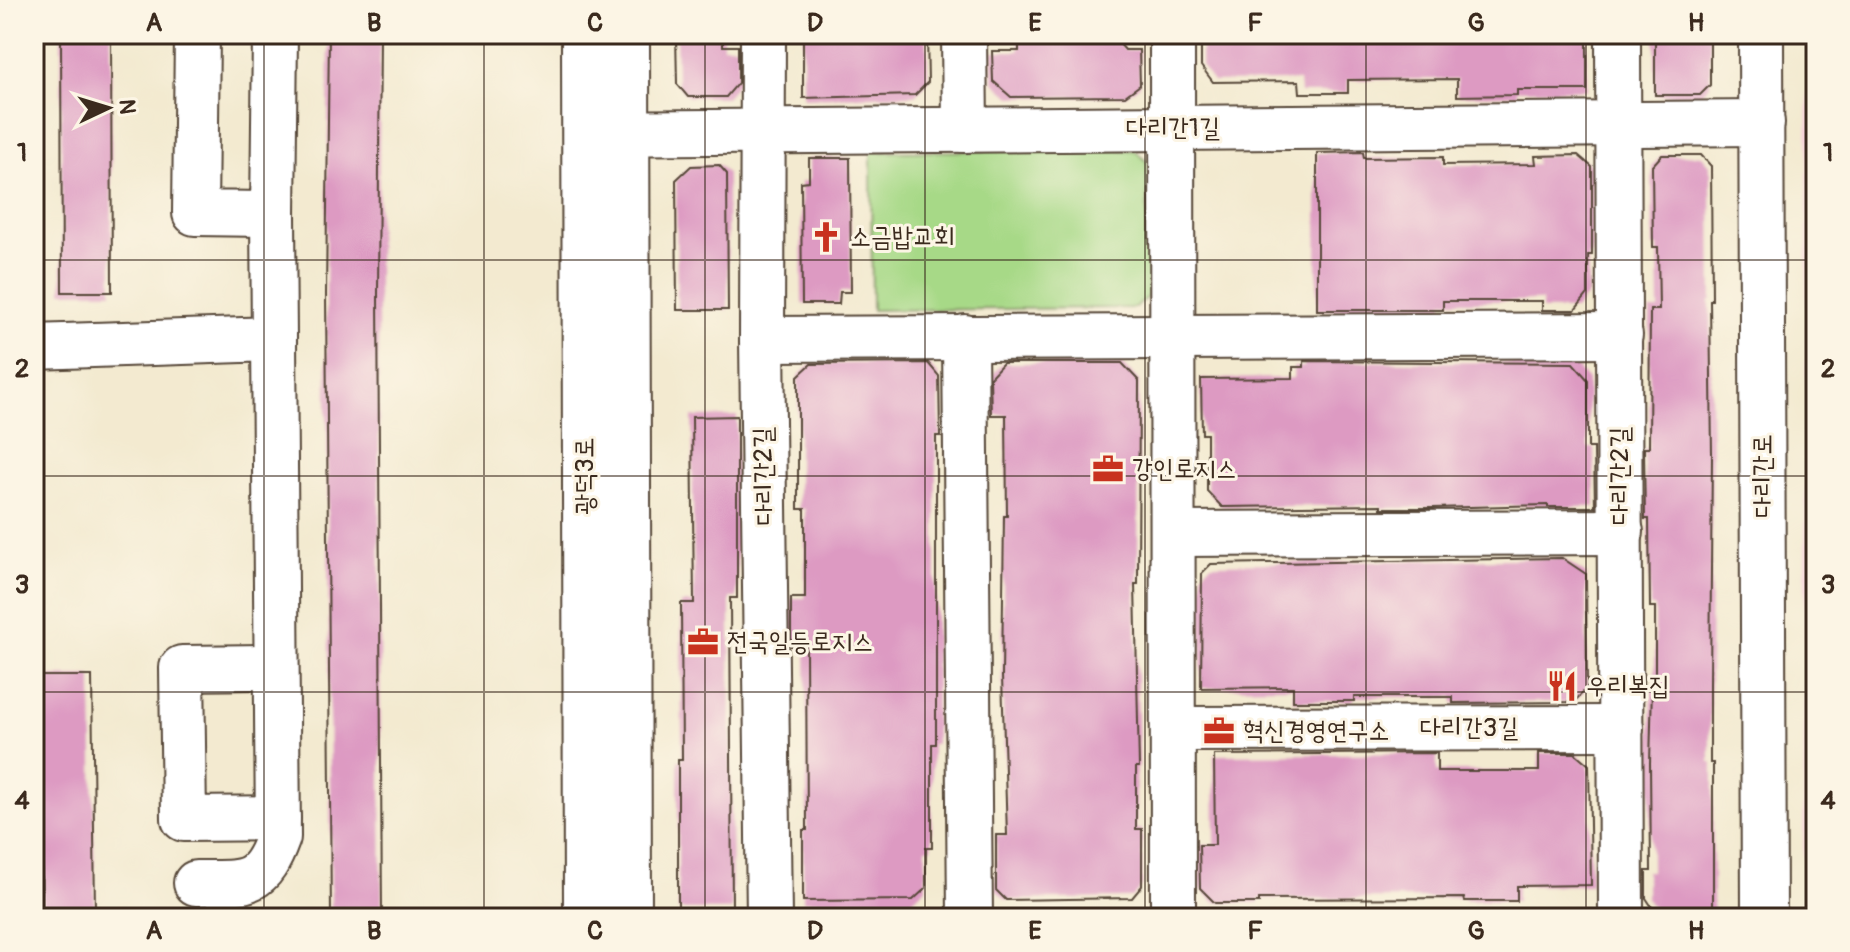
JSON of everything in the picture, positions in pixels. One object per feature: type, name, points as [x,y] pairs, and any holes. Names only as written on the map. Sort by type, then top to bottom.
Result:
[{"type":"street","points":[[197,34],[195,213],[273,214]]},
{"type":"street","points":[[196,883],[234,883],[255,877],[270,861],[278,837],[273,214],[275,34]]},
{"type":"street","name":"광덕3로","points":[[584,34],[606,133],[629,918]]},
{"type":"street","name":"광덕3로","points":[[586,918],[606,133],[627,34]]},
{"type":"street","name":"다리간2길","points":[[763,34],[762,339],[769,918]]},
{"type":"street","points":[[964,34],[965,130]]},
{"type":"street","points":[[1172,34],[1173,918]]},
{"type":"street","name":"다리간2길","points":[[1618,34],[1621,918]]},
{"type":"street","name":"다리간로","points":[[1761,34],[1764,918]]},
{"type":"street","name":"다리간1길","points":[[606,133],[1762,123]]},
{"type":"street","points":[[762,339],[1620,335]]},
{"type":"street","points":[[965,337],[970,918]]},
{"type":"street","points":[[34,347],[274,339]]},
{"type":"street","points":[[1174,534],[1621,532]]},
{"type":"street","points":[[276,667],[182,668],[184,819],[278,818]]},
{"type":"street","name":"다리간3길","points":[[1174,729],[1621,728]]},
{"type":"shaded area","points":[[1808,34],[1816,34],[1816,918],[1803,918]]},
{"type":"green space","points":[[1135,150],[1147,162],[1148,296],[1136,308],[872,310],[871,152]]},
{"type":"building","points":[[61,34],[111,34],[112,292],[62,292]]},
{"type":"building","points":[[329,34],[380,34],[378,294],[382,917],[331,918],[326,294]]},
{"type":"building","points":[[676,34],[723,34],[723,46],[738,46],[738,83],[726,97],[688,97],[677,84]]},
{"type":"building","points":[[803,34],[927,34],[928,82],[915,95],[803,98]]},
{"type":"building","points":[[1038,34],[1111,34],[1125,50],[1139,50],[1140,85],[1125,96],[1011,97],[993,81],[992,51],[1019,51],[1019,39],[1038,39]]},
{"type":"building","points":[[1201,34],[1587,34],[1587,90],[1517,90],[1517,95],[1457,96],[1457,79],[1348,80],[1348,93],[1300,93],[1299,81],[1213,82],[1201,66]]},
{"type":"building","points":[[1655,34],[1710,34],[1710,85],[1700,95],[1655,95]]},
{"type":"building","points":[[1363,152],[1364,158],[1443,157],[1443,165],[1536,164],[1535,156],[1578,155],[1592,167],[1592,255],[1588,255],[1588,294],[1575,310],[1542,310],[1542,301],[1443,301],[1443,310],[1317,310],[1317,153]]},
{"type":"building","points":[[1662,155],[1701,155],[1711,166],[1710,763],[1713,763],[1713,912],[1656,913],[1646,898],[1646,871],[1651,871],[1650,763],[1652,687],[1655,687],[1655,607],[1650,607],[1644,448],[1649,448],[1650,310],[1659,310],[1658,247],[1653,247],[1652,166]]},
{"type":"building","name":"소금밥교회","points":[[809,158],[850,158],[851,292],[840,292],[839,304],[802,304],[801,182],[809,181]]},
{"type":"building","points":[[719,165],[727,174],[728,310],[677,310],[676,180],[691,166]]},
{"type":"building","points":[[1304,361],[1573,363],[1588,380],[1588,448],[1594,448],[1595,507],[1222,507],[1207,491],[1207,434],[1202,434],[1201,379],[1293,378],[1293,367],[1304,367]]},
{"type":"building","points":[[928,363],[939,376],[940,436],[936,436],[936,744],[932,744],[932,848],[926,848],[926,888],[913,900],[803,901],[803,830],[807,830],[806,646],[791,646],[791,598],[805,598],[805,509],[798,509],[798,376],[811,364]]},
{"type":"building","points":[[1003,363],[1122,363],[1139,381],[1138,584],[1135,584],[1139,767],[1136,767],[1136,829],[1142,829],[1142,886],[1132,898],[1006,900],[996,890],[996,835],[1007,835],[1002,676],[1004,516],[1007,516],[1006,415],[991,415],[990,377]]},
{"type":"building","points":[[737,416],[737,598],[730,598],[732,910],[678,910],[678,760],[682,760],[681,603],[694,603],[692,417]]},
{"type":"building","points":[[1562,558],[1586,574],[1587,688],[1574,702],[1453,703],[1453,697],[1354,697],[1354,701],[1293,701],[1293,687],[1201,688],[1202,573],[1211,564]]},
{"type":"building","points":[[38,676],[92,676],[95,910],[42,911]]},
{"type":"building","points":[[1437,753],[1437,771],[1539,771],[1539,753],[1575,753],[1589,765],[1591,885],[1517,886],[1517,901],[1465,901],[1464,898],[1259,899],[1259,903],[1215,903],[1200,888],[1199,845],[1215,845],[1214,755]]},
{"type":"place","name":"소금밥교회","points":[[826,237]]},
{"type":"place","name":"강인로지스","points":[[1108,469]]},
{"type":"place","name":"전국일등로지스","points":[[703,642]]},
{"type":"place","name":"우리복집","points":[[1562,686]]},
{"type":"place","name":"혁신경영연구소","points":[[1219,731]]}]
